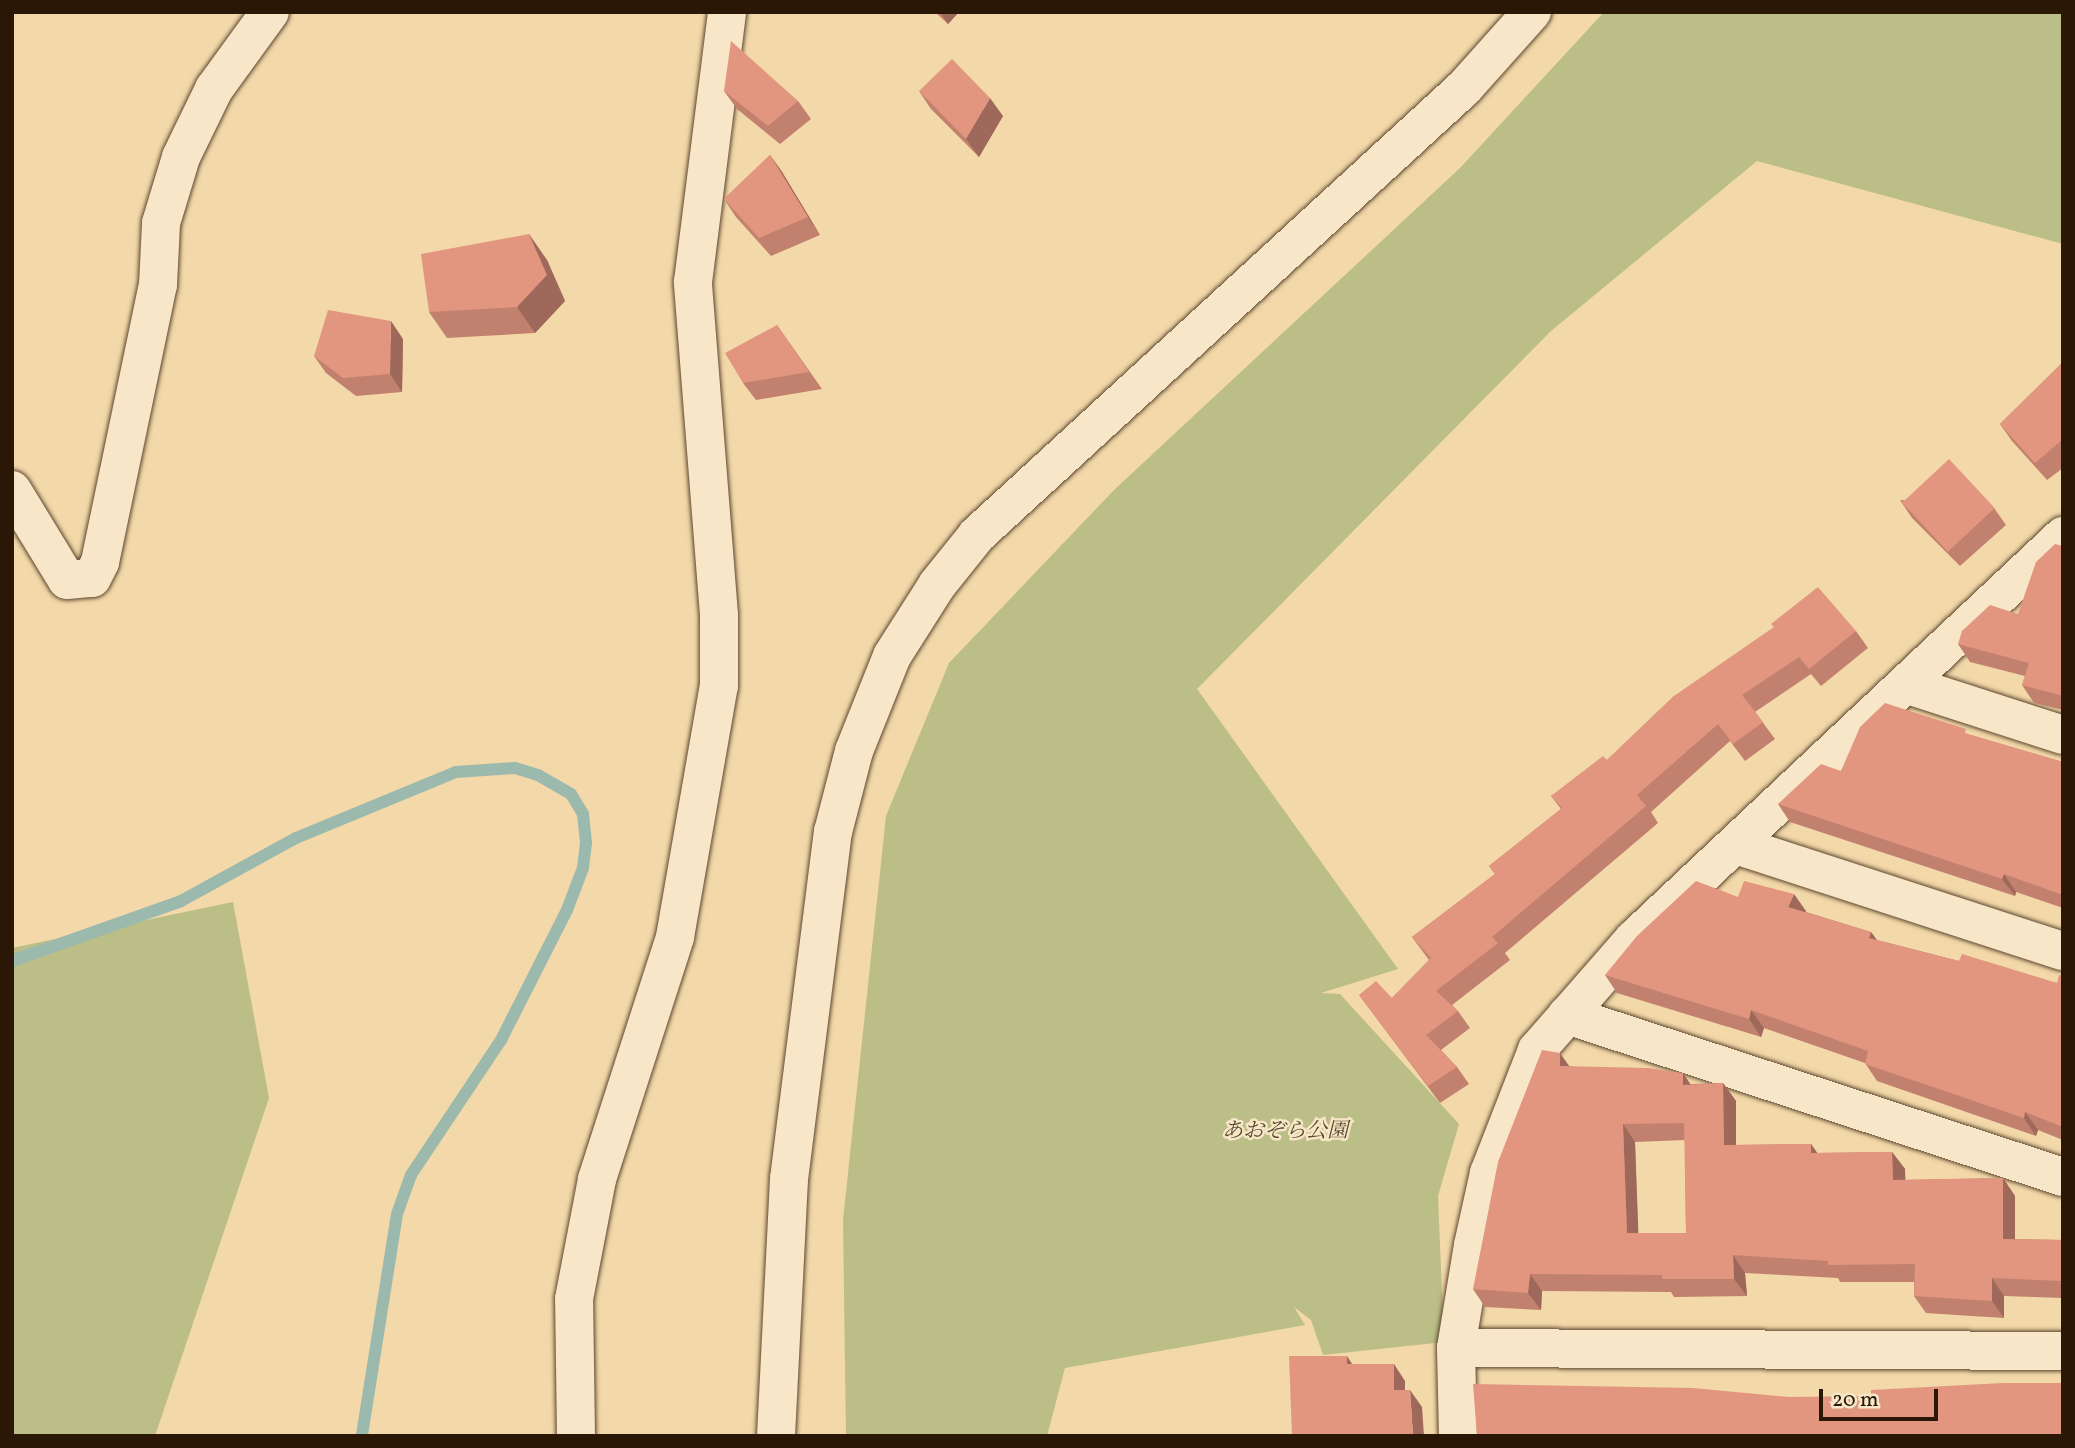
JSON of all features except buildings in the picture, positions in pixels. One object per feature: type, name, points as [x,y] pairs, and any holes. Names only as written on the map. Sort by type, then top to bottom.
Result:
[{"type":"street","points":[[12,490],[67,580],[92,578],[100,562],[158,285],[161,223],[181,157],[214,89],[270,12]]},
{"type":"street","points":[[776,1436],[789,1179],[829,858],[854,751],[892,656],[937,585],[977,535],[1464,89],[1532,12]]},
{"type":"street","points":[[576,1436],[573,1299],[597,1179],[675,937],[719,686],[719,615],[693,282],[721,15]]},
{"type":"street","points":[[1458,1436],[1456,1348],[1489,1173],[1537,1050],[1634,939],[1908,685],[2063,536]]},
{"type":"street","points":[[1908,685],[2063,735]]},
{"type":"street","points":[[1736,845],[2063,951]]},
{"type":"street","points":[[1567,1015],[2063,1177]]},
{"type":"street","points":[[1456,1348],[2063,1351]]},
{"type":"green space","name":"あおぞら公園","points":[[1604,12],[2063,12],[2063,244],[1757,161],[1551,331],[1197,689],[1398,969],[1321,993],[1340,994],[1459,1124],[1438,1196],[1444,1342],[1323,1355],[1311,1320],[1294,1307],[1305,1325],[1065,1368],[1047,1436],[846,1436],[843,1220],[886,816],[949,663],[1114,490],[1460,168]]},
{"type":"green space","points":[[233,902],[269,1098],[155,1436],[12,1436],[12,948]]},
{"type":"waterway","points":[[12,961],[181,901],[296,838],[456,772],[515,768],[538,775],[571,794],[583,814],[586,843],[583,868],[567,910],[501,1040],[411,1175],[397,1214],[362,1436]]}]
